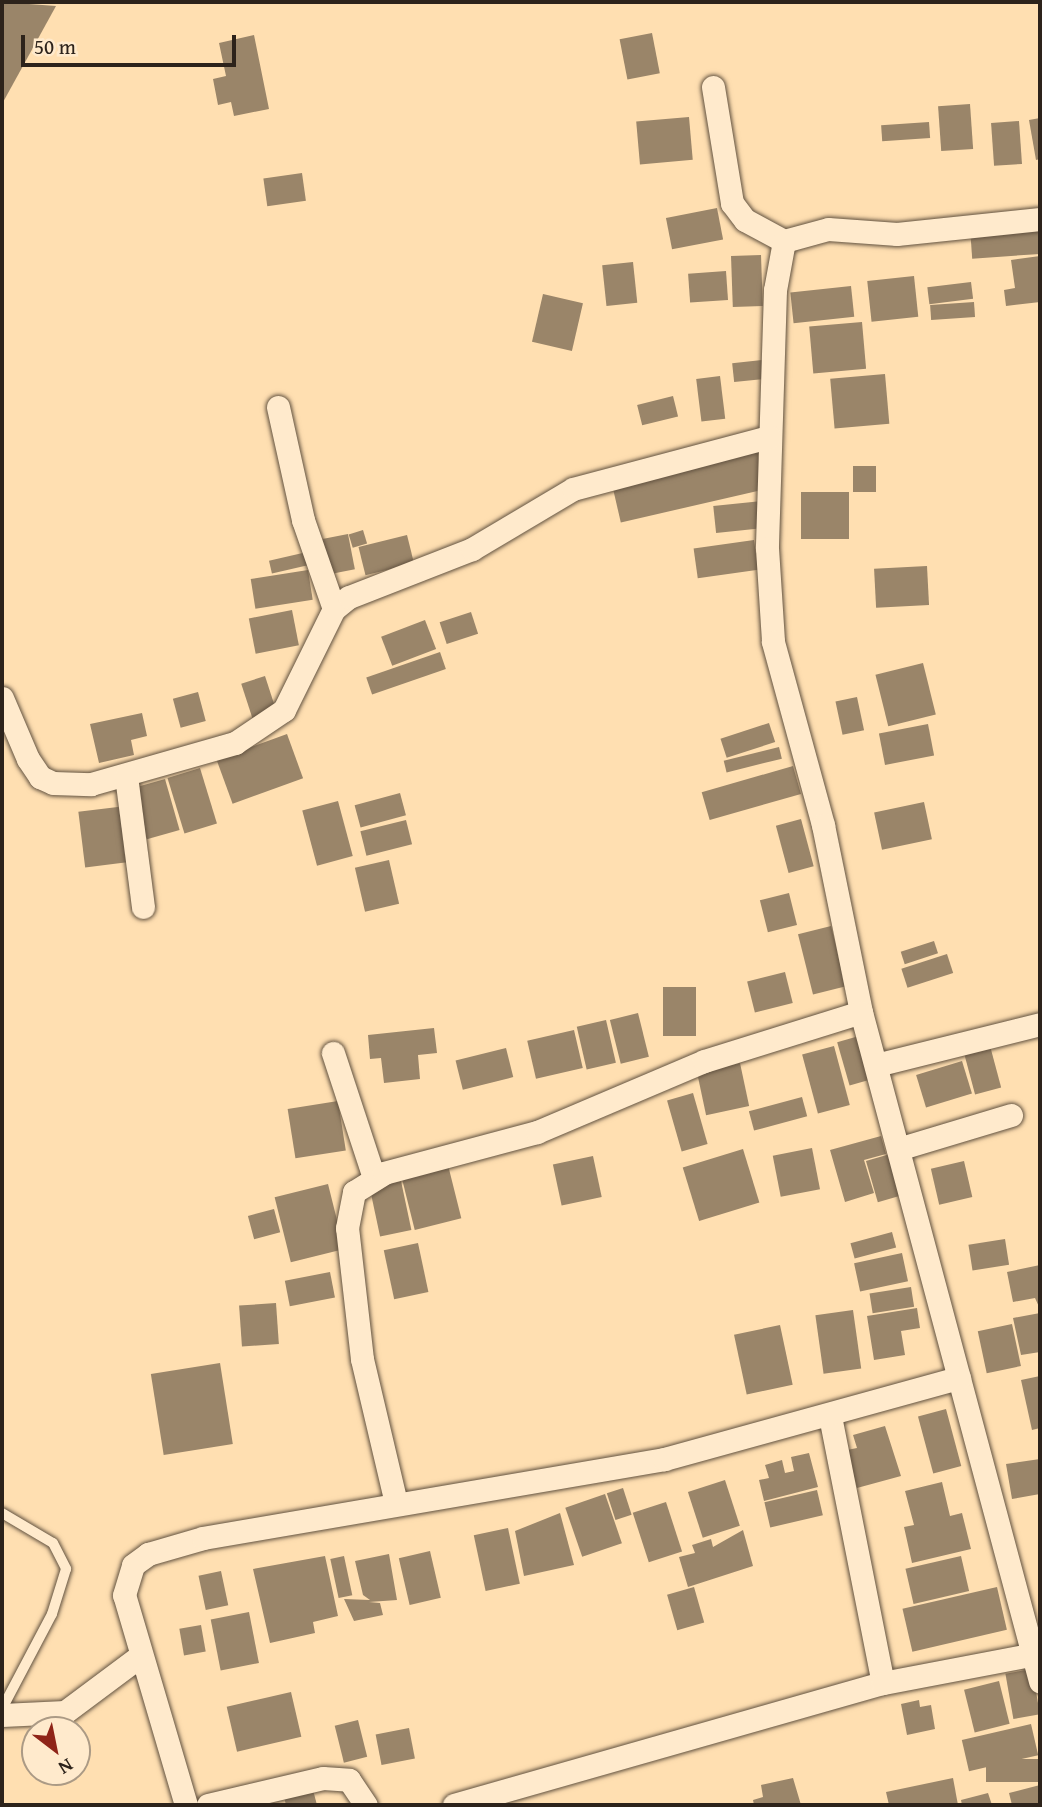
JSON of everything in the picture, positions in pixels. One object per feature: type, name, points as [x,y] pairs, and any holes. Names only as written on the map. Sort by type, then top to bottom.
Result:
[{"type":"street","points":[[713,87],[732,203],[745,220],[784,241],[828,229],[897,234],[1040,219]]},
{"type":"street","points":[[784,241],[769,437],[773,642],[823,825],[861,1012],[1036,1654],[1040,1681]]},
{"type":"street","points":[[278,407],[303,520],[334,609]]},
{"type":"street","points":[[4,705],[40,777],[72,785],[126,776],[235,743],[269,724],[284,710],[334,609],[472,549],[573,489],[769,437]]},
{"type":"street","points":[[126,776],[143,907]]},
{"type":"street","points":[[396,1503],[362,1359],[346,1228],[354,1192],[374,1178],[537,1132],[704,1061],[861,1012]]},
{"type":"street","points":[[876,1065],[1040,1024]]},
{"type":"street","points":[[332,1053],[374,1178]]},
{"type":"street","points":[[898,1149],[1011,1115]]},
{"type":"street","points":[[186,1805],[124,1595],[133,1565],[148,1554],[396,1503],[553,1482],[830,1416],[959,1378]]},
{"type":"street","points":[[830,1416],[883,1683]]},
{"type":"street","points":[[454,1805],[883,1683],[1036,1654]]},
{"type":"street","points":[[2,1715],[65,1712],[140,1656]]},
{"type":"street","points":[[208,1805],[323,1778],[349,1780],[366,1805]]},
{"type":"lane","points":[[2,1513],[53,1543],[65,1559],[65,1584],[2,1709]]},
{"type":"building","points":[[2,2],[56,6],[2,104]]},
{"type":"building","points":[[652,33],[660,73],[627,80],[620,39]]},
{"type":"building","points":[[254,35],[269,109],[234,116],[231,102],[218,105],[213,79],[226,76],[219,43]]},
{"type":"building","points":[[970,104],[973,149],[941,151],[938,106]]},
{"type":"building","points":[[689,117],[693,160],[640,164],[636,122]]},
{"type":"building","points":[[1040,118],[1040,159],[1036,160],[1029,120]]},
{"type":"building","points":[[1019,121],[1022,164],[994,166],[991,123]]},
{"type":"building","points":[[929,122],[930,138],[882,141],[881,125]]},
{"type":"building","points":[[302,173],[306,201],[267,206],[263,178]]},
{"type":"building","points":[[717,208],[723,239],[672,249],[666,218]]},
{"type":"building","points":[[1038,225],[1040,254],[972,259],[970,230]]},
{"type":"building","points":[[761,255],[763,306],[733,307],[731,256]]},
{"type":"building","points":[[1040,256],[1040,302],[1006,306],[1004,290],[1015,288],[1011,260]]},
{"type":"building","points":[[633,262],[637,303],[606,306],[602,265]]},
{"type":"building","points":[[726,271],[728,300],[690,303],[688,274]]},
{"type":"building","points":[[914,276],[918,317],[872,322],[867,281]]},
{"type":"building","points":[[971,282],[973,299],[929,304],[927,287]]},
{"type":"building","points":[[851,286],[854,317],[794,323],[790,292]]},
{"type":"building","points":[[543,294],[583,303],[572,351],[532,342]]},
{"type":"building","points":[[974,302],[975,317],[931,320],[930,305]]},
{"type":"building","points":[[862,322],[866,369],[813,373],[809,327]]},
{"type":"building","points":[[762,360],[764,379],[734,382],[732,363]]},
{"type":"building","points":[[885,374],[889,424],[835,429],[830,379]]},
{"type":"building","points":[[720,376],[725,419],[701,422],[696,379]]},
{"type":"building","points":[[673,396],[678,416],[642,425],[637,405]]},
{"type":"building","points":[[757,450],[766,489],[621,522],[612,484]]},
{"type":"building","points":[[853,466],[876,466],[876,492],[853,492]]},
{"type":"building","points":[[801,492],[849,492],[849,539],[801,539]]},
{"type":"building","points":[[762,501],[765,528],[716,533],[713,506]]},
{"type":"building","points":[[363,530],[367,543],[353,548],[349,534]]},
{"type":"building","points":[[348,534],[355,569],[329,574],[322,539]]},
{"type":"building","points":[[407,535],[414,563],[366,575],[358,547]]},
{"type":"building","points":[[754,540],[758,570],[698,578],[694,548]]},
{"type":"building","points":[[307,552],[310,565],[272,573],[269,561]]},
{"type":"building","points":[[927,566],[929,605],[876,608],[874,569]]},
{"type":"building","points":[[308,570],[313,600],[255,609],[251,579]]},
{"type":"building","points":[[292,610],[299,645],[256,654],[249,618]]},
{"type":"building","points":[[471,612],[478,634],[447,644],[440,622]]},
{"type":"building","points":[[425,620],[436,649],[392,666],[381,637]]},
{"type":"building","points":[[440,652],[446,669],[372,694],[366,677]]},
{"type":"building","points":[[923,663],[936,714],[888,726],[875,675]]},
{"type":"building","points":[[265,676],[276,710],[252,718],[241,684]]},
{"type":"building","points":[[198,692],[206,721],[181,728],[173,699]]},
{"type":"building","points":[[857,697],[864,730],[843,735],[835,702]]},
{"type":"building","points":[[142,713],[147,736],[131,740],[134,755],[99,763],[90,724]]},
{"type":"building","points":[[769,723],[775,742],[727,758],[720,739]]},
{"type":"building","points":[[928,724],[934,755],[885,765],[879,734]]},
{"type":"building","points":[[287,734],[303,778],[233,804],[217,760]]},
{"type":"building","points":[[779,747],[782,759],[727,772],[724,761]]},
{"type":"building","points":[[793,766],[801,794],[710,820],[702,792]]},
{"type":"building","points":[[200,768],[217,823],[184,833],[167,778]]},
{"type":"building","points":[[165,779],[180,830],[147,839],[132,788]]},
{"type":"building","points":[[400,793],[406,815],[361,827],[355,805]]},
{"type":"building","points":[[338,801],[353,856],[317,866],[302,811]]},
{"type":"building","points":[[924,802],[932,839],[882,850],[874,813]]},
{"type":"building","points":[[126,806],[133,862],[85,867],[78,812]]},
{"type":"building","points":[[801,819],[814,866],[789,873],[776,826]]},
{"type":"building","points":[[406,820],[412,844],[366,856],[360,831]]},
{"type":"building","points":[[389,860],[399,904],[365,912],[355,868]]},
{"type":"building","points":[[789,893],[797,925],[768,932],[760,900]]},
{"type":"building","points":[[831,926],[846,986],[813,994],[798,934]]},
{"type":"building","points":[[934,941],[938,953],[905,964],[901,952]]},
{"type":"building","points":[[947,954],[953,973],[908,988],[901,969]]},
{"type":"building","points":[[785,972],[793,1003],[755,1012],[747,981]]},
{"type":"building","points":[[663,987],[696,987],[696,1036],[663,1036]]},
{"type":"building","points":[[638,1013],[649,1057],[621,1064],[610,1020]]},
{"type":"building","points":[[606,1020],[616,1063],[587,1070],[577,1027]]},
{"type":"building","points":[[434,1028],[437,1053],[418,1055],[420,1079],[384,1083],[381,1058],[370,1059],[368,1035]]},
{"type":"building","points":[[574,1030],[583,1068],[536,1079],[527,1041]]},
{"type":"building","points":[[866,1034],[878,1077],[850,1086],[837,1042]]},
{"type":"building","points":[[989,1042],[1001,1087],[975,1094],[963,1049]]},
{"type":"building","points":[[834,1046],[850,1105],[818,1113],[802,1055]]},
{"type":"building","points":[[506,1048],[513,1077],[463,1090],[456,1061]]},
{"type":"building","points":[[962,1061],[972,1094],[926,1108],[916,1075]]},
{"type":"building","points":[[740,1063],[749,1106],[706,1115],[697,1072]]},
{"type":"building","points":[[693,1093],[708,1144],[682,1151],[667,1100]]},
{"type":"building","points":[[802,1097],[807,1116],[754,1131],[749,1111]]},
{"type":"building","points":[[338,1101],[346,1150],[295,1158],[288,1109]]},
{"type":"building","points":[[881,1136],[886,1154],[864,1160],[874,1193],[845,1202],[830,1150]]},
{"type":"building","points":[[812,1148],[820,1189],[781,1197],[773,1156]]},
{"type":"building","points":[[743,1149],[759,1203],[699,1221],[683,1167]]},
{"type":"building","points":[[890,1154],[902,1195],[878,1202],[866,1161]]},
{"type":"building","points":[[593,1156],[602,1197],[562,1206],[553,1165]]},
{"type":"building","points":[[964,1161],[972,1197],[939,1205],[931,1169]]},
{"type":"building","points":[[448,1165],[461,1218],[415,1230],[401,1177]]},
{"type":"building","points":[[401,1181],[411,1230],[380,1237],[370,1188]]},
{"type":"building","points":[[328,1184],[344,1249],[291,1262],[275,1197]]},
{"type":"building","points":[[274,1209],[280,1232],[254,1239],[248,1216]]},
{"type":"building","points":[[892,1232],[896,1247],[855,1259],[850,1243]]},
{"type":"building","points":[[1005,1239],[1009,1265],[973,1270],[968,1245]]},
{"type":"building","points":[[418,1243],[428,1292],[394,1299],[384,1250]]},
{"type":"building","points":[[902,1253],[908,1281],[860,1292],[854,1263]]},
{"type":"building","points":[[1040,1265],[1040,1309],[1035,1298],[1013,1302],[1007,1272]]},
{"type":"building","points":[[330,1272],[335,1298],[290,1306],[285,1281]]},
{"type":"building","points":[[911,1287],[914,1307],[873,1313],[870,1294]]},
{"type":"building","points":[[276,1303],[279,1344],[242,1346],[239,1306]]},
{"type":"building","points":[[917,1308],[920,1328],[901,1331],[905,1355],[874,1360],[867,1316]]},
{"type":"building","points":[[853,1310],[861,1368],[824,1374],[815,1315]]},
{"type":"building","points":[[1040,1313],[1040,1352],[1021,1355],[1013,1318]]},
{"type":"building","points":[[1012,1324],[1021,1366],[987,1373],[978,1331]]},
{"type":"building","points":[[780,1325],[793,1385],[747,1394],[734,1335]]},
{"type":"building","points":[[220,1363],[233,1444],[164,1455],[151,1374]]},
{"type":"building","points":[[1040,1376],[1040,1428],[1032,1430],[1021,1380]]},
{"type":"building","points":[[946,1409],[961,1466],[933,1473],[918,1417]]},
{"type":"building","points":[[885,1426],[901,1476],[857,1488],[847,1450],[857,1448],[853,1435]]},
{"type":"building","points":[[809,1453],[818,1487],[764,1501],[759,1480],[769,1478],[765,1465],[782,1460],[785,1473],[794,1471],[791,1457]]},
{"type":"building","points":[[1040,1459],[1040,1494],[1012,1499],[1006,1464]]},
{"type":"building","points":[[725,1480],[740,1526],[703,1538],[688,1492]]},
{"type":"building","points":[[942,1482],[950,1516],[962,1513],[971,1549],[912,1563],[904,1527],[914,1525],[905,1491]]},
{"type":"building","points":[[623,1488],[632,1515],[615,1520],[607,1493]]},
{"type":"building","points":[[817,1490],[823,1515],[770,1527],[764,1502]]},
{"type":"building","points":[[605,1494],[622,1543],[582,1557],[565,1508]]},
{"type":"building","points":[[666,1502],[682,1551],[649,1562],[633,1513]]},
{"type":"building","points":[[560,1513],[574,1565],[524,1576],[515,1531]]},
{"type":"building","points":[[508,1528],[520,1584],[486,1591],[474,1535]]},
{"type":"building","points":[[743,1530],[753,1566],[688,1587],[679,1557],[695,1553],[692,1545],[711,1539],[713,1547]]},
{"type":"building","points":[[430,1551],[441,1598],[410,1605],[399,1558]]},
{"type":"building","points":[[389,1554],[397,1600],[369,1602],[380,1603],[383,1615],[354,1621],[344,1599],[370,1600],[363,1595],[355,1561]]},
{"type":"building","points":[[325,1556],[338,1616],[313,1622],[315,1633],[270,1643],[253,1569]]},
{"type":"building","points":[[344,1556],[352,1595],[339,1598],[330,1559]]},
{"type":"building","points":[[961,1556],[969,1591],[914,1604],[905,1569]]},
{"type":"building","points":[[221,1571],[228,1605],[206,1610],[199,1576]]},
{"type":"building","points":[[694,1587],[704,1623],[677,1630],[667,1595]]},
{"type":"building","points":[[997,1587],[1007,1630],[912,1652],[902,1609]]},
{"type":"building","points":[[249,1612],[259,1663],[221,1670],[211,1619]]},
{"type":"building","points":[[201,1625],[206,1652],[184,1655],[179,1629]]},
{"type":"building","points":[[1032,1669],[1040,1714],[1013,1719],[1005,1674]]},
{"type":"building","points":[[999,1681],[1010,1724],[975,1732],[964,1690]]},
{"type":"building","points":[[291,1692],[301,1737],[237,1752],[227,1707]]},
{"type":"building","points":[[919,1700],[920,1707],[931,1705],[935,1729],[907,1735],[901,1704]]},
{"type":"building","points":[[358,1720],[367,1757],[344,1763],[335,1726]]},
{"type":"building","points":[[1031,1724],[1038,1755],[969,1771],[962,1740]]},
{"type":"building","points":[[409,1728],[415,1758],[382,1765],[376,1734]]},
{"type":"building","points":[[986,1759],[1040,1759],[1040,1782],[986,1782]]},
{"type":"building","points":[[793,1778],[801,1805],[754,1805],[753,1800],[763,1797],[761,1785]]},
{"type":"building","points":[[953,1778],[958,1805],[889,1805],[886,1792]]},
{"type":"building","points":[[1040,1785],[1040,1805],[1012,1805],[1009,1793]]},
{"type":"building","points":[[313,1790],[317,1805],[286,1805],[284,1797]]},
{"type":"building","points":[[988,1793],[992,1805],[962,1805],[961,1800]]}]
